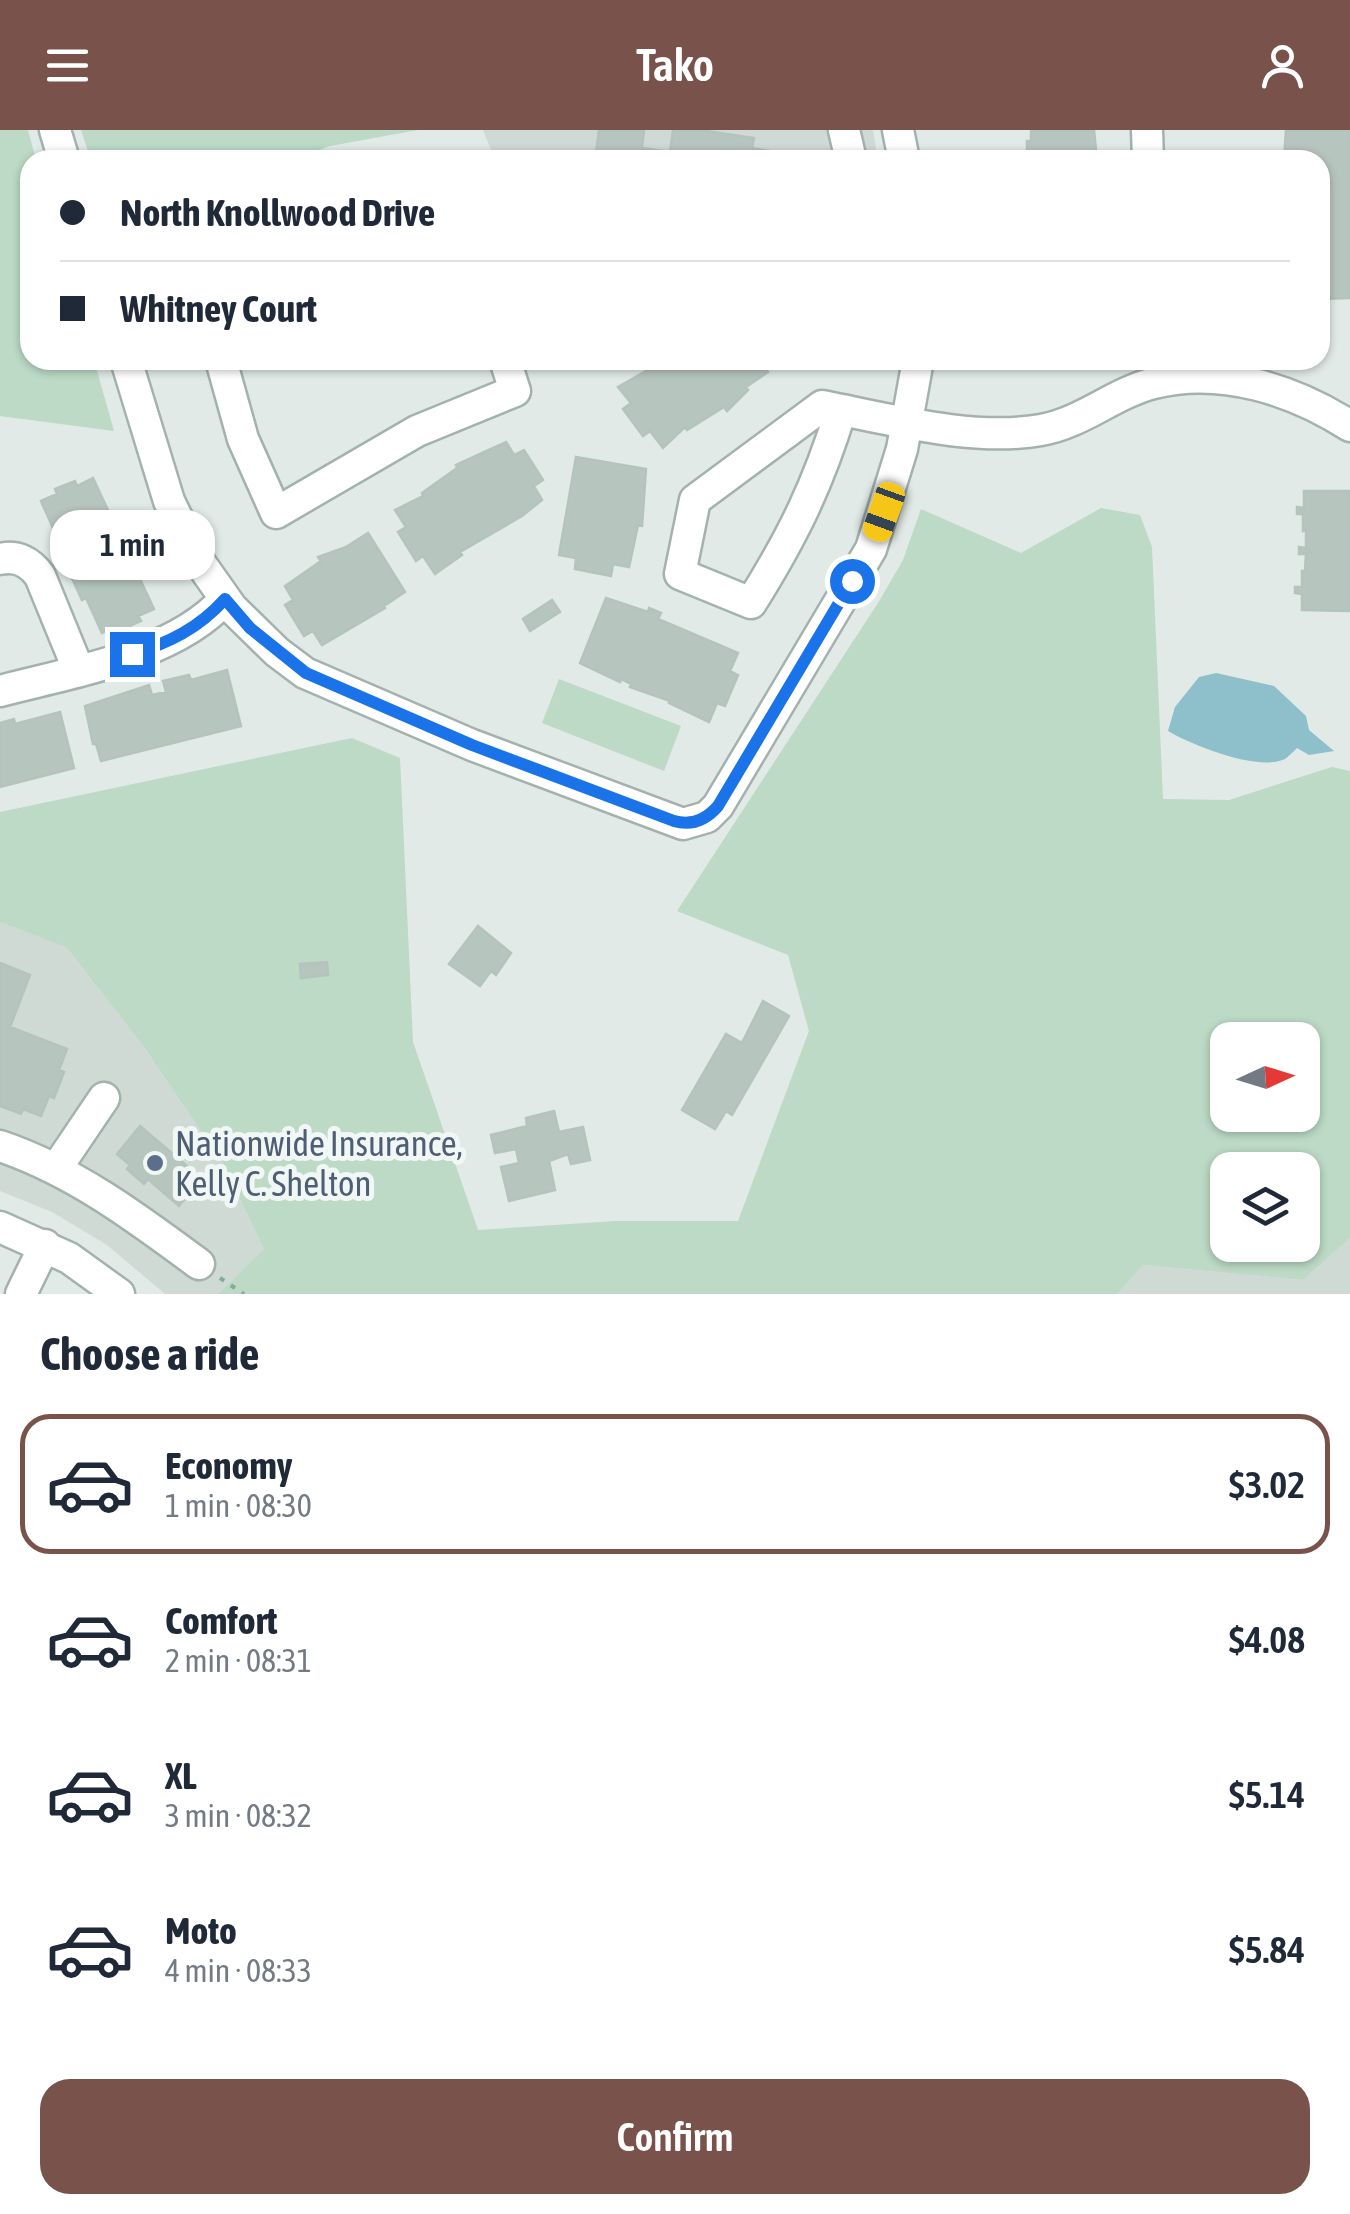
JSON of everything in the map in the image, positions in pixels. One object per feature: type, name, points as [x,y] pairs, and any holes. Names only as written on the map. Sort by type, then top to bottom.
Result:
[{"type":"street","points":[[130,370],[174,513],[196,557],[250,628],[306,673],[472,745],[674,821],[693,823],[710,814],[870,548],[892,486],[916,370]]},
{"type":"street","points":[[224,370],[243,439],[276,513],[417,431],[515,390],[509,370]]},
{"type":"street","points":[[842,410],[807,504],[751,602],[680,574],[695,500],[822,406],[953,429],[1042,430],[1088,414],[1152,372],[1256,384],[1295,398],[1350,426]]},
{"type":"street","points":[[0,559],[18,558],[40,576],[78,670]]},
{"type":"street","points":[[0,691],[173,639],[212,614],[225,599]]},
{"type":"street","points":[[56,1168],[104,1098]]},
{"type":"street","points":[[0,1146],[56,1168],[138,1218],[199,1264]]},
{"type":"street","points":[[0,1227],[93,1272],[119,1294]]},
{"type":"street","points":[[21,1294],[45,1246]]},
{"type":"shaded area","points":[[483,130],[873,130],[876,150],[491,150]]},
{"type":"shaded area","points":[[0,922],[65,946],[144,1047],[222,1162],[264,1249],[218,1294],[165,1294],[107,1245],[52,1212],[0,1191]]},
{"type":"shaded area","points":[[1350,1238],[1350,1294],[1117,1294],[1143,1265],[1303,1280]]},
{"type":"green space","points":[[0,130],[28,130],[33,150],[20,150],[20,370],[97,370],[114,431],[0,416]]},
{"type":"green space","points":[[81,130],[418,130],[319,150],[88,150]]},
{"type":"green space","points":[[1101,508],[1140,515],[1152,547],[1163,799],[1229,800],[1332,767],[1350,771],[1350,1238],[1303,1280],[1143,1265],[1117,1294],[218,1294],[264,1249],[222,1162],[144,1047],[66,947],[0,922],[0,812],[352,738],[400,758],[413,1042],[478,1230],[616,1221],[738,1221],[809,1031],[788,955],[677,911],[878,603],[903,560],[921,509],[1021,553]]},
{"type":"green space","points":[[559,679],[681,726],[664,771],[542,723]]},
{"type":"water","points":[[1216,673],[1274,686],[1306,716],[1309,730],[1334,751],[1309,755],[1297,748],[1285,759],[1273,762],[1242,760],[1168,731],[1175,707],[1199,677]]},
{"type":"building","points":[[599,130],[644,130],[642,148],[656,150],[596,150]]},
{"type":"building","points":[[673,130],[754,138],[752,148],[764,150],[670,150]]},
{"type":"building","points":[[1031,130],[1094,130],[1096,150],[1027,150],[1027,141],[1031,141]]},
{"type":"building","points":[[1286,130],[1350,130],[1350,298],[1330,299],[1330,150],[1285,150]]},
{"type":"building","points":[[648,370],[768,372],[746,387],[748,390],[727,411],[724,407],[687,430],[685,427],[663,448],[650,431],[643,436],[623,409],[631,403],[618,387]]},
{"type":"building","points":[[506,442],[514,455],[524,450],[543,480],[534,486],[542,500],[460,552],[462,555],[435,574],[423,556],[416,561],[398,532],[406,527],[395,510],[423,496],[456,465]]},
{"type":"building","points":[[576,457],[646,469],[642,526],[638,525],[629,567],[613,564],[611,576],[575,569],[576,558],[559,555]]},
{"type":"building","points":[[93,478],[154,609],[138,616],[141,621],[102,633],[71,576],[81,571],[75,558],[64,563],[41,501],[57,494],[55,489],[75,481],[77,486]]},
{"type":"building","points":[[1304,491],[1350,491],[1349,611],[1302,610],[1302,594],[1295,593],[1295,587],[1302,587],[1305,571],[1306,554],[1299,554],[1299,547],[1306,548],[1306,530],[1303,531],[1303,514],[1297,514],[1297,507],[1304,508]]},
{"type":"building","points":[[368,533],[405,592],[322,645],[313,631],[304,636],[285,605],[293,600],[285,586],[321,561],[318,557],[346,547]]},
{"type":"building","points":[[606,598],[661,613],[658,619],[738,653],[730,671],[738,675],[725,706],[717,703],[709,722],[580,663]]},
{"type":"building","points":[[552,600],[560,612],[530,631],[523,619]]},
{"type":"building","points":[[227,670],[241,726],[101,761],[85,706],[149,685],[152,695],[166,692],[163,681],[189,675],[191,680]]},
{"type":"building","points":[[60,712],[74,768],[0,787],[0,723],[14,719],[15,724]]},
{"type":"building","points":[[478,926],[511,953],[496,975],[491,971],[480,986],[449,964]]},
{"type":"building","points":[[327,962],[328,975],[301,978],[300,964]]},
{"type":"building","points":[[0,963],[30,975],[10,1027],[67,1049],[54,1098],[49,1096],[41,1116],[0,1106]]},
{"type":"building","points":[[763,1001],[789,1016],[732,1115],[726,1111],[715,1129],[682,1110],[726,1034],[742,1043]]},
{"type":"building","points":[[554,1111],[559,1132],[583,1127],[590,1160],[571,1164],[568,1154],[549,1161],[555,1190],[509,1201],[501,1167],[519,1163],[516,1149],[495,1153],[491,1135],[527,1126],[526,1118]]},
{"type":"building","points":[[140,1126],[202,1179],[179,1206],[148,1179],[144,1184],[117,1154]]},
{"type":"place","name":"Nationwide Insurance, Kelly C. Shelton","points":[[155,1163]]},
{"type":"route","points":[[132,654],[187,632],[225,599],[250,628],[306,673],[472,745],[674,821],[693,823],[718,806],[852,581]]}]
